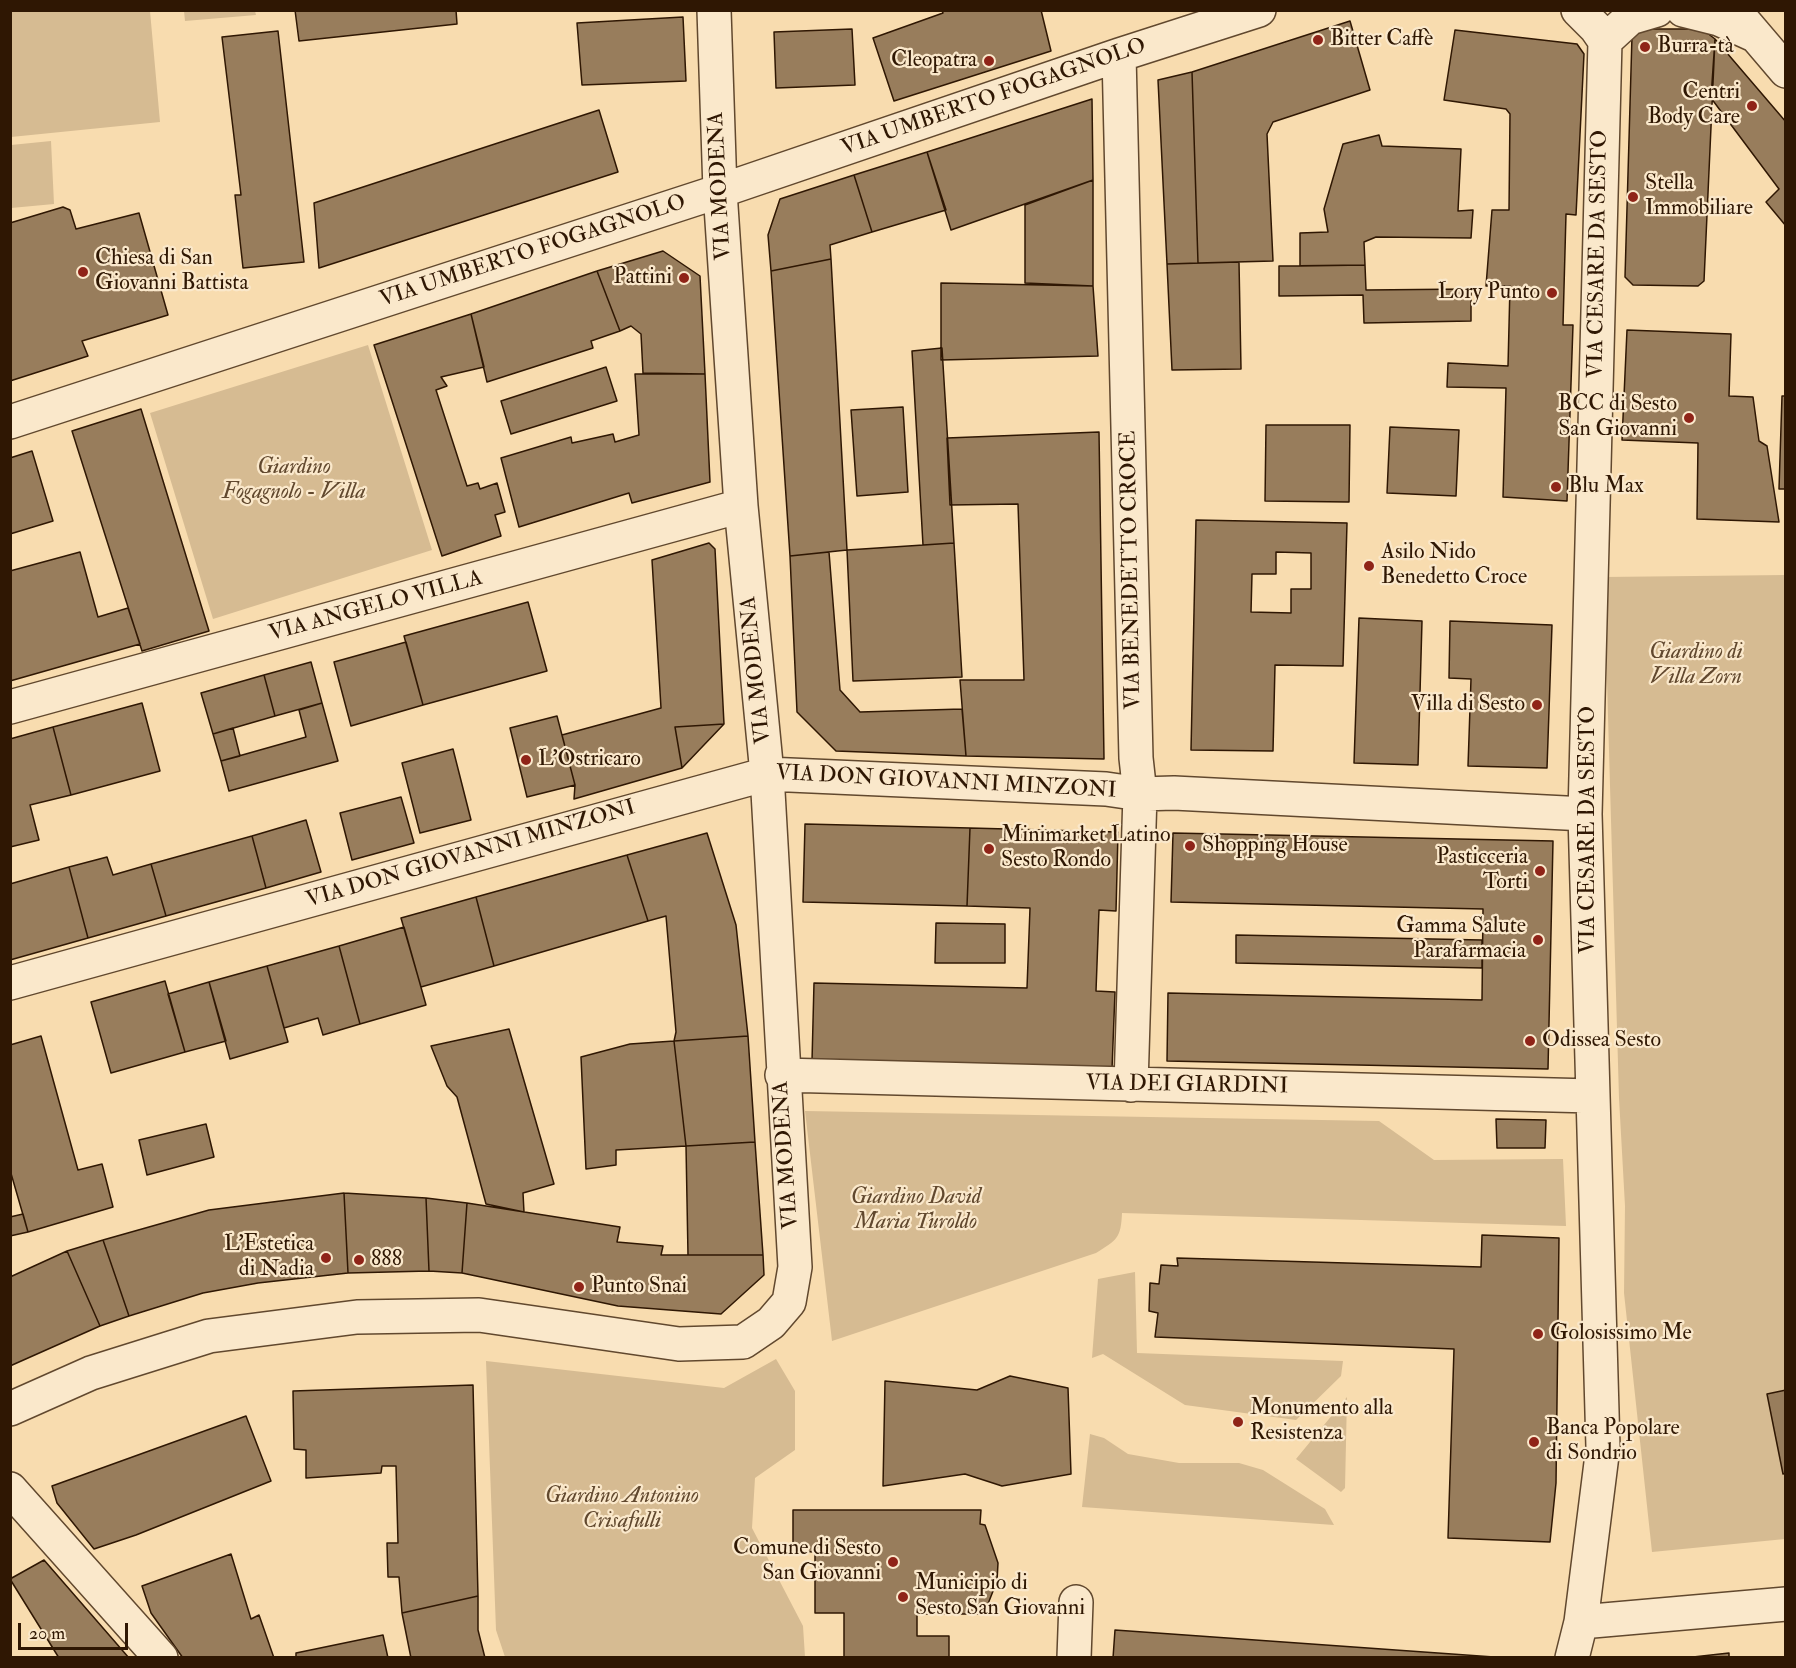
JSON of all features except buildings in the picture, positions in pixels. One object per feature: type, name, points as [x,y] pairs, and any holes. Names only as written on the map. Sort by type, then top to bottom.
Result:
[{"type":"street","name":"VIA MODENA","points":[[10,1409],[91,1373],[209,1336],[357,1317],[479,1314],[678,1344],[743,1342],[771,1323],[789,1302],[795,1267],[782,1075],[767,774],[741,506],[720,191],[714,10]]},
{"type":"street","name":"VIA UMBERTO FOGAGNOLO","points":[[10,422],[720,191],[1119,55],[1259,10]]},
{"type":"street","points":[[1578,10],[1605,41],[1630,18],[1657,10]]},
{"type":"street","points":[[1683,10],[1719,19],[1756,36]]},
{"type":"street","points":[[1734,10],[1785,71]]},
{"type":"street","name":"VIA CESARE DA SESTO","points":[[1572,1658],[1581,1622],[1603,1447],[1586,814],[1605,41]]},
{"type":"street","name":"VIA BENEDETTO CROCE","points":[[1119,55],[1136,758],[1140,794],[1131,1085]]},
{"type":"street","name":"VIA ANGELO VILLA","points":[[10,707],[741,506]]},
{"type":"street","name":"VIA DON GIOVANNI MINZONI","points":[[10,984],[767,774],[1586,814]]},
{"type":"street","name":"VIA DEI GIARDINI","points":[[782,1075],[1592,1096]]},
{"type":"street","points":[[10,1489],[161,1658]]},
{"type":"street","points":[[1074,1658],[1076,1602]]},
{"type":"street","points":[[1581,1622],[1785,1604]]},
{"type":"green space","points":[[11,10],[150,11],[160,122],[11,137]]},
{"type":"green space","points":[[184,11],[255,11],[256,15],[185,21]]},
{"type":"green space","points":[[51,141],[54,204],[11,208],[11,145]]},
{"type":"green space","name":"Giardino Fogagnolo - Villa","points":[[368,345],[432,550],[213,619],[150,413]]},
{"type":"green space","name":"Giardino di Villa Zorn","points":[[1785,575],[1785,1539],[1652,1552],[1624,1293],[1625,1206],[1619,1098],[1604,577]]},
{"type":"green space","name":"Giardino David Maria Turoldo","points":[[805,1111],[1379,1121],[1434,1160],[1563,1159],[1566,1226],[1122,1213],[1119,1233],[1109,1245],[1096,1253],[832,1341]]},
{"type":"green space","points":[[1135,1272],[1137,1353],[1343,1361],[1341,1376],[1296,1420],[1185,1405],[1103,1354],[1092,1358],[1098,1279]]},
{"type":"green space","name":"Giardino Antonino Crisafulli","points":[[776,1359],[795,1391],[795,1450],[755,1478],[752,1528],[803,1626],[805,1657],[505,1657],[496,1630],[486,1361],[724,1388]]},
{"type":"green space","points":[[1347,1397],[1345,1488],[1341,1492],[1296,1459]]},
{"type":"green space","points":[[1090,1434],[1104,1438],[1128,1454],[1179,1463],[1239,1463],[1263,1470],[1325,1509],[1334,1525],[1082,1507]]},
{"type":"place","name":"Bitter Caffè","points":[[1318,40]]},
{"type":"place","name":"Burra-tà","points":[[1645,47]]},
{"type":"place","name":"Cleopatra","points":[[989,61]]},
{"type":"place","name":"Centri Body Care","points":[[1752,106]]},
{"type":"place","name":"Stella Immobiliare","points":[[1633,197]]},
{"type":"place","name":"Chiesa di San Giovanni Battista","points":[[83,272]]},
{"type":"place","name":"Pattini","points":[[684,278]]},
{"type":"place","name":"Lory Punto","points":[[1552,293]]},
{"type":"place","name":"BCC di Sesto San Giovanni","points":[[1689,418]]},
{"type":"place","name":"Blu Max","points":[[1556,487]]},
{"type":"place","name":"Asilo Nido Benedetto Croce","points":[[1369,566]]},
{"type":"place","name":"Villa di Sesto","points":[[1537,705]]},
{"type":"place","name":"L'Ostricaro","points":[[526,760]]},
{"type":"place","name":"Shopping House","points":[[1190,846]]},
{"type":"place","name":"Minimarket Latino Sesto Rondo","points":[[989,849]]},
{"type":"place","name":"Pasticceria Torti","points":[[1540,871]]},
{"type":"place","name":"Gamma Salute Parafarmacia","points":[[1538,940]]},
{"type":"place","name":"Odissea Sesto","points":[[1530,1041]]},
{"type":"place","name":"L'Estetica di Nadia","points":[[326,1258]]},
{"type":"place","name":"888","points":[[359,1260]]},
{"type":"place","name":"Punto Snai","points":[[579,1287]]},
{"type":"place","name":"Golosissimo Me","points":[[1538,1334]]},
{"type":"place","name":"Monumento alla Resistenza","points":[[1238,1422]]},
{"type":"place","name":"Banca Popolare di Sondrio","points":[[1534,1442]]},
{"type":"place","name":"Comune di Sesto San Giovanni","points":[[893,1562]]},
{"type":"place","name":"Municipio di Sesto San Giovanni","points":[[903,1597]]}]
